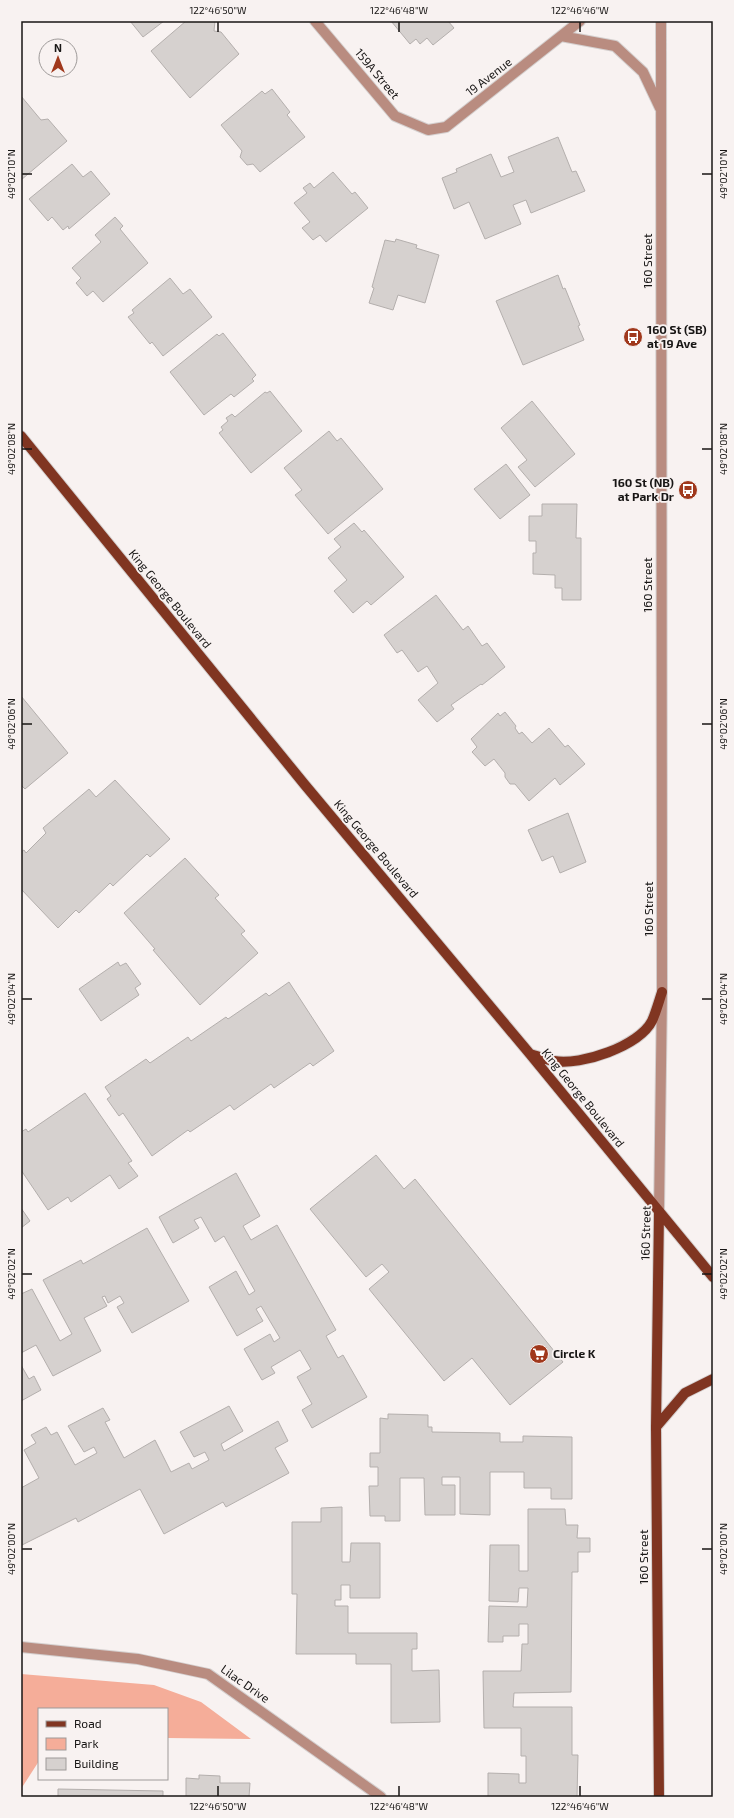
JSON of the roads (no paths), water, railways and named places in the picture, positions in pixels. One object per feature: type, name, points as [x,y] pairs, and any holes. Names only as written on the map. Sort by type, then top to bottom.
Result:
[{"type":"main road","name":"King George Boulevard","points":[[21,436],[305,785],[530,1054],[713,1277]]},
{"type":"main road","points":[[530,1054],[554,1062],[581,1061],[604,1054],[633,1040],[652,1022],[662,992]]},
{"type":"main road","name":"160 Street","points":[[659,1212],[656,1427],[659,1797]]},
{"type":"main road","points":[[656,1427],[685,1393],[713,1379]]},
{"type":"street","name":"159A Street","points":[[315,21],[395,116],[428,130]]},
{"type":"street","name":"19 Avenue","points":[[428,130],[446,127],[580,21]]},
{"type":"street","name":"160 Street","points":[[659,1212],[662,992],[661,21]]},
{"type":"street","points":[[561,36],[616,46],[643,72],[661,112]]},
{"type":"street","name":"Lilac Drive","points":[[21,1647],[138,1659],[208,1674],[382,1797]]},
{"type":"place","name":"160 St (SB) at 19 Ave","points":[[633,337]]},
{"type":"place","name":"160 St (NB) at Park Dr","points":[[688,490]]},
{"type":"place","name":"Circle K","points":[[539,1354]]}]
